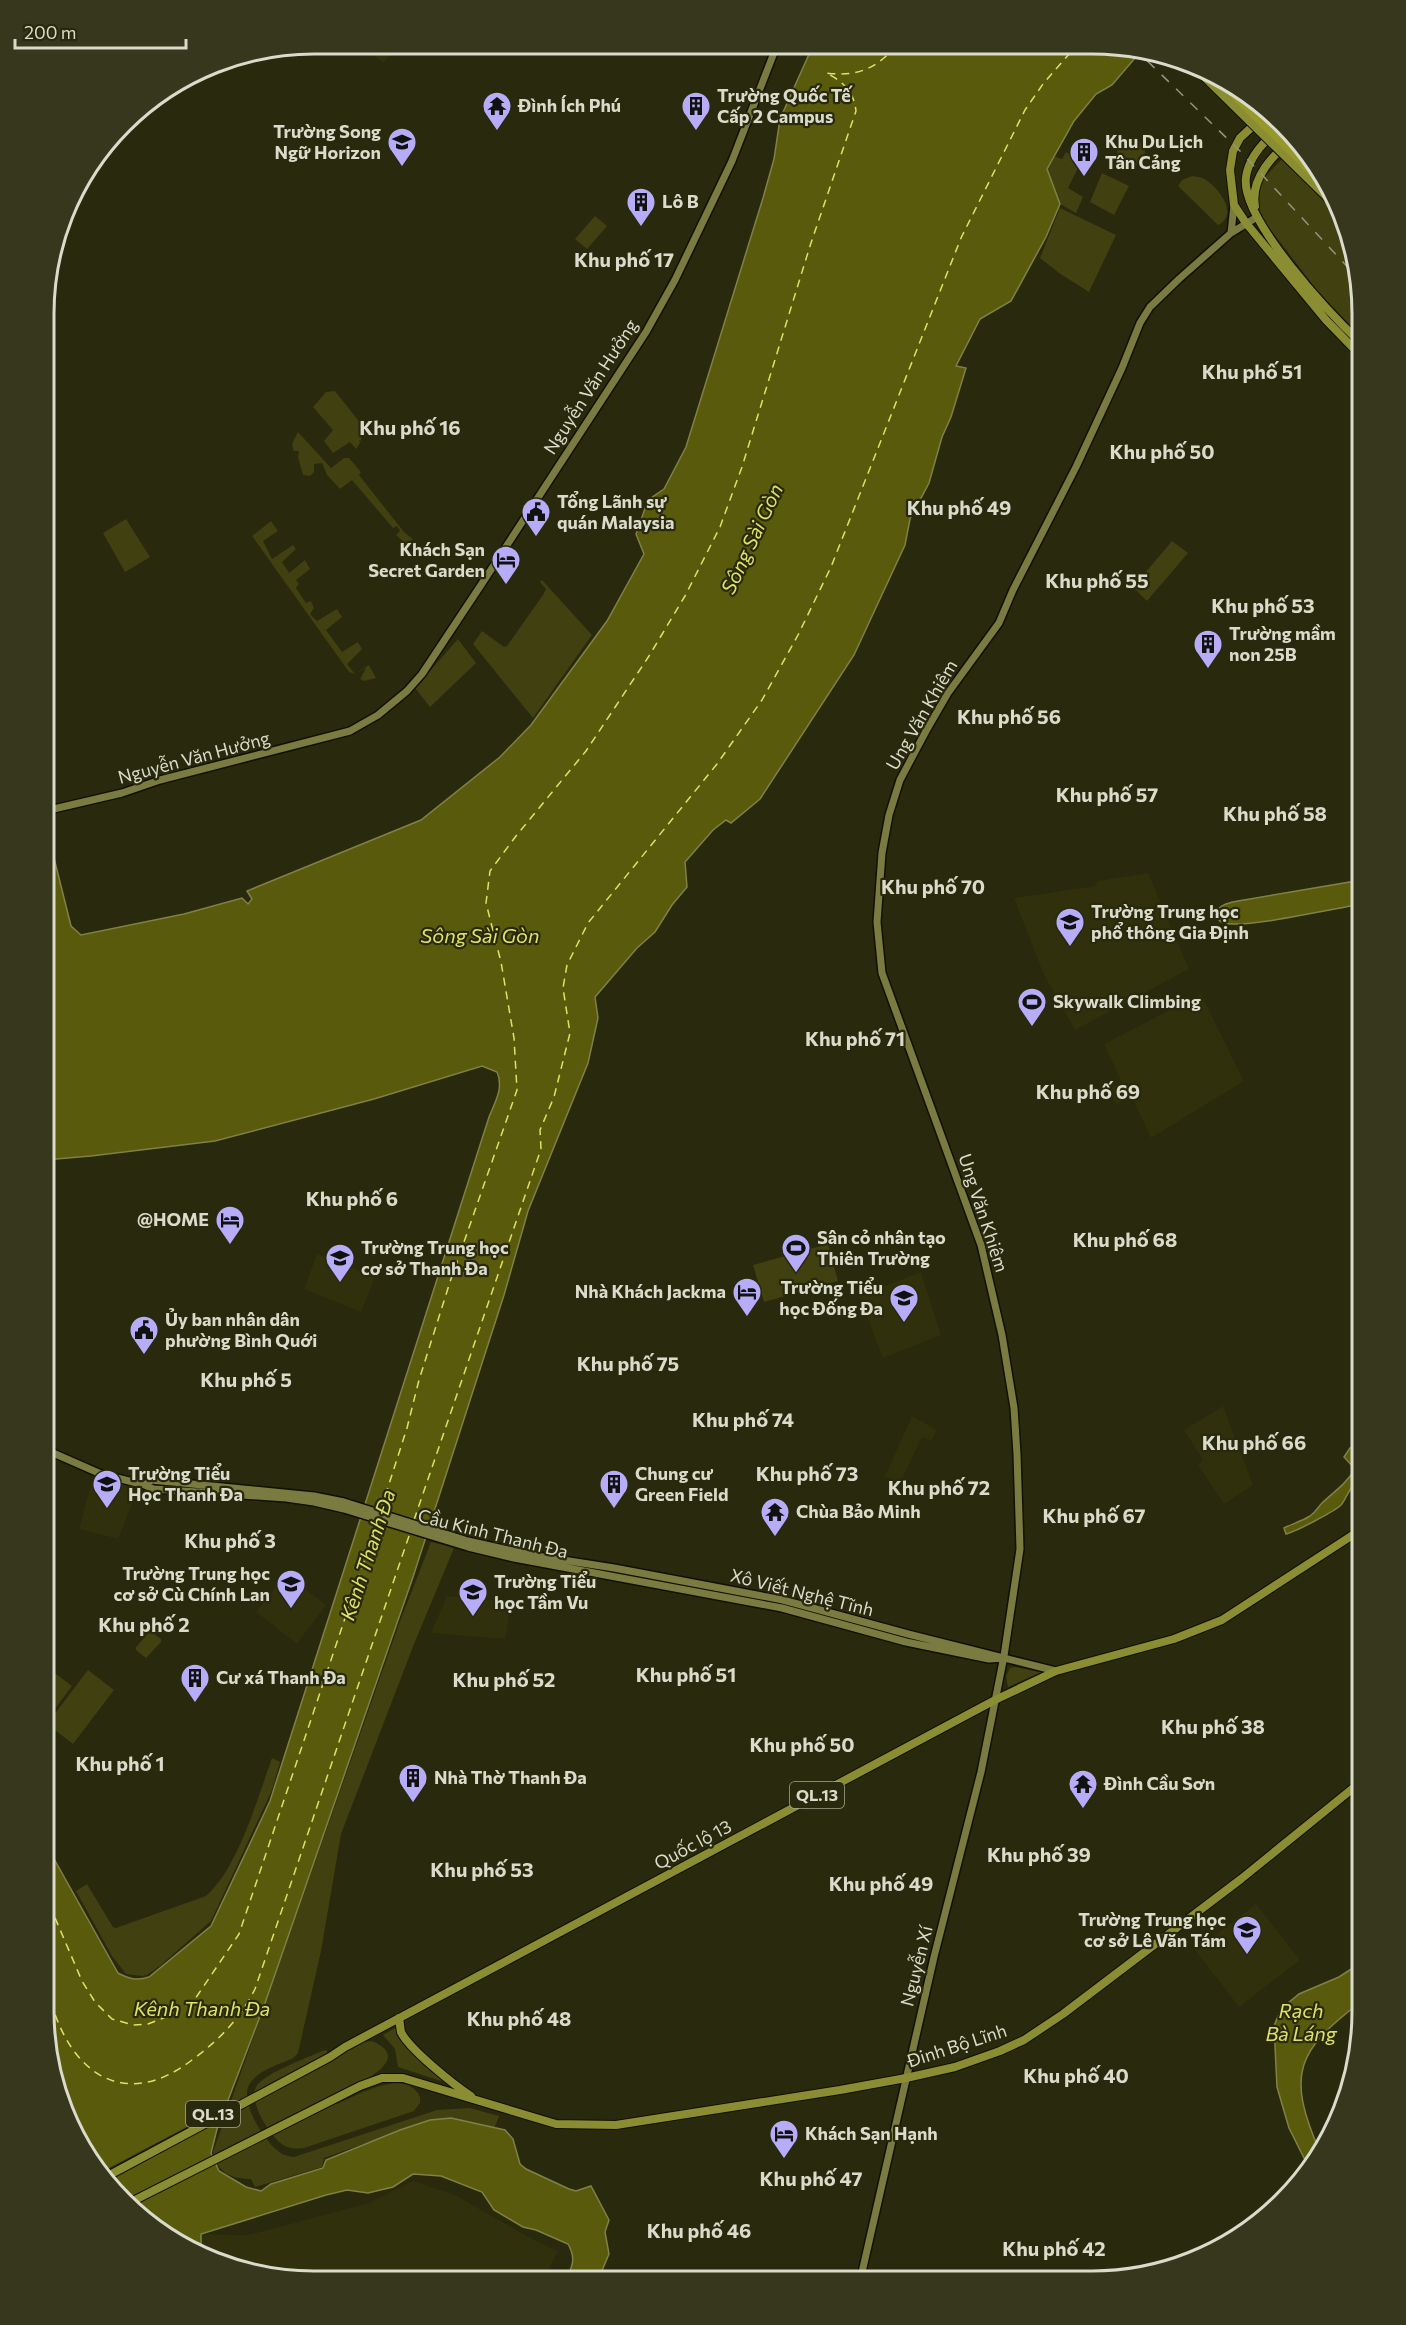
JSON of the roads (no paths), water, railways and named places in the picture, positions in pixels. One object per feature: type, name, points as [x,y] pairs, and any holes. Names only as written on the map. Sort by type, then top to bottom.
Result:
[{"type":"highway","points":[[1236,97],[1306,166]]},
{"type":"main road","name":"Nguyễn Văn Hưởng","points":[[54,809],[122,793],[160,780],[350,730],[378,715],[407,691],[422,674],[646,332],[675,280],[732,161],[774,54]]},
{"type":"main road","points":[[1210,83],[1321,191]]},
{"type":"main road","points":[[1231,233],[1234,205],[1230,170],[1233,151],[1240,138],[1263,117]]},
{"type":"main road","points":[[1277,131],[1261,147],[1248,169],[1246,191],[1257,217],[1274,244],[1305,283],[1352,333]]},
{"type":"main road","points":[[1257,217],[1254,200],[1259,178],[1269,162],[1289,143]]},
{"type":"main road","points":[[1234,205],[1246,223],[1326,320],[1352,347]]},
{"type":"main road","name":"Ung Văn Khiêm","points":[[1004,1658],[1020,1549],[1018,1462],[1012,1398],[1002,1335],[981,1245],[882,973],[877,922],[882,852],[900,780],[948,693],[999,622],[1076,467],[1122,368],[1140,323],[1163,293],[1231,233],[1257,217]]},
{"type":"main road","name":"Cầu Kinh Thanh Đa","points":[[54,1453],[101,1474],[153,1489],[314,1502],[468,1547],[555,1567],[594,1573]]},
{"type":"main road","name":"Cầu Kinh Thanh Đa","points":[[145,1485],[152,1480],[314,1496],[344,1502],[468,1541],[591,1565]]},
{"type":"main road","name":"Xô Viết Nghệ Tĩnh","points":[[591,1565],[783,1600],[1056,1671],[1174,1639],[1222,1620],[1352,1536]]},
{"type":"main road","name":"Xô Viết Nghệ Tĩnh","points":[[594,1573],[782,1608],[906,1642],[989,1659],[1004,1658]]},
{"type":"main road","name":"Nguyễn Xí","points":[[862,2271],[934,1956],[981,1772],[1004,1658]]},
{"type":"main road","name":"Quốc lộ 13","points":[[329,2055],[995,1700],[1056,1671]]},
{"type":"main road","name":"Đinh Bộ Lĩnh","points":[[135,2200],[367,2083],[396,2078],[416,2081],[556,2124],[616,2125],[906,2078],[964,2064],[1024,2040],[1063,2014],[1238,1881],[1352,1789]]},
{"type":"main road","name":"Đinh Bộ Lĩnh","points":[[399,2018],[402,2033],[409,2042],[453,2084],[479,2102]]},
{"type":"main road","name":"QL.13","points":[[109,2170],[329,2055]]},
{"type":"main road","name":"QL.13","points":[[111,2174],[329,2055]]},
{"type":"water","points":[[809,54],[1092,54],[1135,58],[1112,85],[1096,94],[1074,121],[1047,169],[1060,204],[1046,237],[1011,301],[980,319],[956,366],[966,368],[929,483],[910,519],[905,545],[854,655],[760,799],[731,823],[726,820],[713,830],[685,862],[687,887],[655,932],[637,948],[595,997],[598,1018],[588,1063],[528,1211],[504,1295],[413,1577],[264,2006],[217,2129],[211,2153],[219,2171],[246,2187],[261,2191],[271,2184],[323,2168],[326,2160],[430,2120],[451,2118],[505,2130],[513,2139],[520,2164],[526,2169],[576,2191],[591,2186],[609,2220],[605,2232],[609,2254],[602,2271],[570,2271],[572,2254],[568,2244],[523,2227],[494,2210],[482,2192],[441,2176],[413,2174],[393,2187],[368,2193],[347,2190],[326,2195],[201,2234],[201,2245],[169,2227],[142,2207],[118,2183],[98,2156],[74,2111],[63,2079],[56,2045],[54,1859],[118,1973],[129,1978],[149,1977],[211,1926],[270,1801],[500,1084],[497,1072],[482,1066],[374,1099],[215,1141],[54,1159],[54,858],[71,926],[81,935],[184,914],[242,898],[248,904],[252,899],[247,891],[421,820],[500,757],[531,725],[607,621],[644,554],[636,534],[648,500],[664,489],[686,447],[763,198],[774,159],[780,119]]},
{"type":"water","points":[[1352,882],[1352,906],[1291,917],[1250,923],[1221,922],[1216,913],[1222,906],[1231,902]]},
{"type":"water","points":[[1352,1447],[1352,1466],[1344,1457]]},
{"type":"water","points":[[1352,1473],[1352,1487],[1341,1505],[1306,1526],[1286,1534],[1284,1528],[1312,1514]]},
{"type":"water","name":"Rạch Bà Láng","points":[[1352,1969],[1352,2009],[1323,2035],[1311,2050],[1304,2066],[1301,2083],[1303,2103],[1316,2142],[1305,2160],[1289,2128],[1277,2087],[1274,2026],[1281,2009],[1299,1994],[1339,1977]]},
{"type":"railway","points":[[1146,60],[1240,151],[1348,267]]},
{"type":"place","name":"Đình Ích Phú","points":[[497,132]]},
{"type":"place","name":"Trường Quốc Tế Cấp 2 Campus","points":[[696,132]]},
{"type":"place","name":"Trường Song Ngữ Horizon","points":[[402,168]]},
{"type":"place","name":"Khu Du Lịch Tân Cảng","points":[[1084,178]]},
{"type":"place","name":"Lô B","points":[[641,228]]},
{"type":"place","name":"Tổng Lãnh sự quán Malaysia","points":[[536,538]]},
{"type":"place","name":"Khách Sạn Secret Garden","points":[[506,586]]},
{"type":"place","name":"Trường mầm non 25B","points":[[1208,670]]},
{"type":"place","name":"Trường Trung học phổ thông Gia Định","points":[[1070,948]]},
{"type":"place","name":"Skywalk Climbing","points":[[1032,1028]]},
{"type":"place","name":"@HOME","points":[[230,1246]]},
{"type":"place","name":"Sân cỏ nhân tạo Thiên Trường","points":[[796,1274]]},
{"type":"place","name":"Trường Trung học cơ sở Thanh Đa","points":[[340,1284]]},
{"type":"place","name":"Nhà Khách Jackma","points":[[747,1318]]},
{"type":"place","name":"Trường Tiểu học Đống Đa","points":[[904,1324]]},
{"type":"place","name":"Ủy ban nhân dân phường Bình Quới","points":[[144,1356]]},
{"type":"place","name":"Trường Tiểu Học Thanh Đa","points":[[107,1510]]},
{"type":"place","name":"Chung cư Green Field","points":[[614,1510]]},
{"type":"place","name":"Chùa Bảo Minh","points":[[775,1538]]},
{"type":"place","name":"Trường Trung học cơ sở Cù Chính Lan","points":[[291,1610]]},
{"type":"place","name":"Trường Tiểu học Tầm Vu","points":[[473,1618]]},
{"type":"place","name":"Cư xá Thanh Đa","points":[[195,1704]]},
{"type":"place","name":"Nhà Thờ Thanh Đa","points":[[413,1804]]},
{"type":"place","name":"Đình Cầu Sơn","points":[[1083,1810]]},
{"type":"place","name":"Trường Trung học cơ sở Lê Văn Tám","points":[[1247,1956]]},
{"type":"place","name":"Khách Sạn Hạnh","points":[[784,2160]]},
{"type":"district","name":"Khu phố 17","points":[[624,260]]},
{"type":"district","name":"Khu phố 51","points":[[1252,372]]},
{"type":"district","name":"Khu phố 16","points":[[410,428]]},
{"type":"district","name":"Khu phố 50","points":[[1162,452]]},
{"type":"district","name":"Khu phố 49","points":[[959,508]]},
{"type":"district","name":"Khu phố 55","points":[[1097,581]]},
{"type":"district","name":"Khu phố 53","points":[[1263,606]]},
{"type":"district","name":"Khu phố 56","points":[[1009,717]]},
{"type":"district","name":"Khu phố 57","points":[[1107,795]]},
{"type":"district","name":"Khu phố 58","points":[[1275,814]]},
{"type":"district","name":"Khu phố 70","points":[[933,887]]},
{"type":"district","name":"Khu phố 71","points":[[855,1039]]},
{"type":"district","name":"Khu phố 69","points":[[1088,1092]]},
{"type":"district","name":"Khu phố 6","points":[[352,1199]]},
{"type":"district","name":"Khu phố 68","points":[[1125,1240]]},
{"type":"district","name":"Khu phố 75","points":[[628,1364]]},
{"type":"district","name":"Khu phố 5","points":[[246,1380]]},
{"type":"district","name":"Khu phố 74","points":[[743,1420]]},
{"type":"district","name":"Khu phố 66","points":[[1254,1443]]},
{"type":"district","name":"Khu phố 73","points":[[807,1474]]},
{"type":"district","name":"Khu phố 72","points":[[939,1488]]},
{"type":"district","name":"Khu phố 67","points":[[1094,1516]]},
{"type":"district","name":"Khu phố 3","points":[[230,1541]]},
{"type":"district","name":"Khu phố 2","points":[[144,1625]]},
{"type":"district","name":"Khu phố 51","points":[[686,1675]]},
{"type":"district","name":"Khu phố 52","points":[[504,1680]]},
{"type":"district","name":"Khu phố 38","points":[[1213,1727]]},
{"type":"district","name":"Khu phố 50","points":[[802,1745]]},
{"type":"district","name":"Khu phố 1","points":[[120,1764]]},
{"type":"district","name":"Khu phố 39","points":[[1039,1855]]},
{"type":"district","name":"Khu phố 53","points":[[482,1870]]},
{"type":"district","name":"Khu phố 49","points":[[881,1884]]},
{"type":"district","name":"Khu phố 48","points":[[519,2019]]},
{"type":"district","name":"Khu phố 40","points":[[1076,2076]]},
{"type":"district","name":"Khu phố 47","points":[[811,2179]]},
{"type":"district","name":"Khu phố 46","points":[[699,2231]]},
{"type":"district","name":"Khu phố 42","points":[[1054,2249]]},
{"type":"water label","name":"Sông Sài Gòn","points":[[752,539]]},
{"type":"water label","name":"Sông Sài Gòn","points":[[480,936]]},
{"type":"water label","name":"Kênh Thanh Đa","points":[[368,1555]]},
{"type":"water label","name":"Kênh Thanh Đa","points":[[202,2009]]}]
